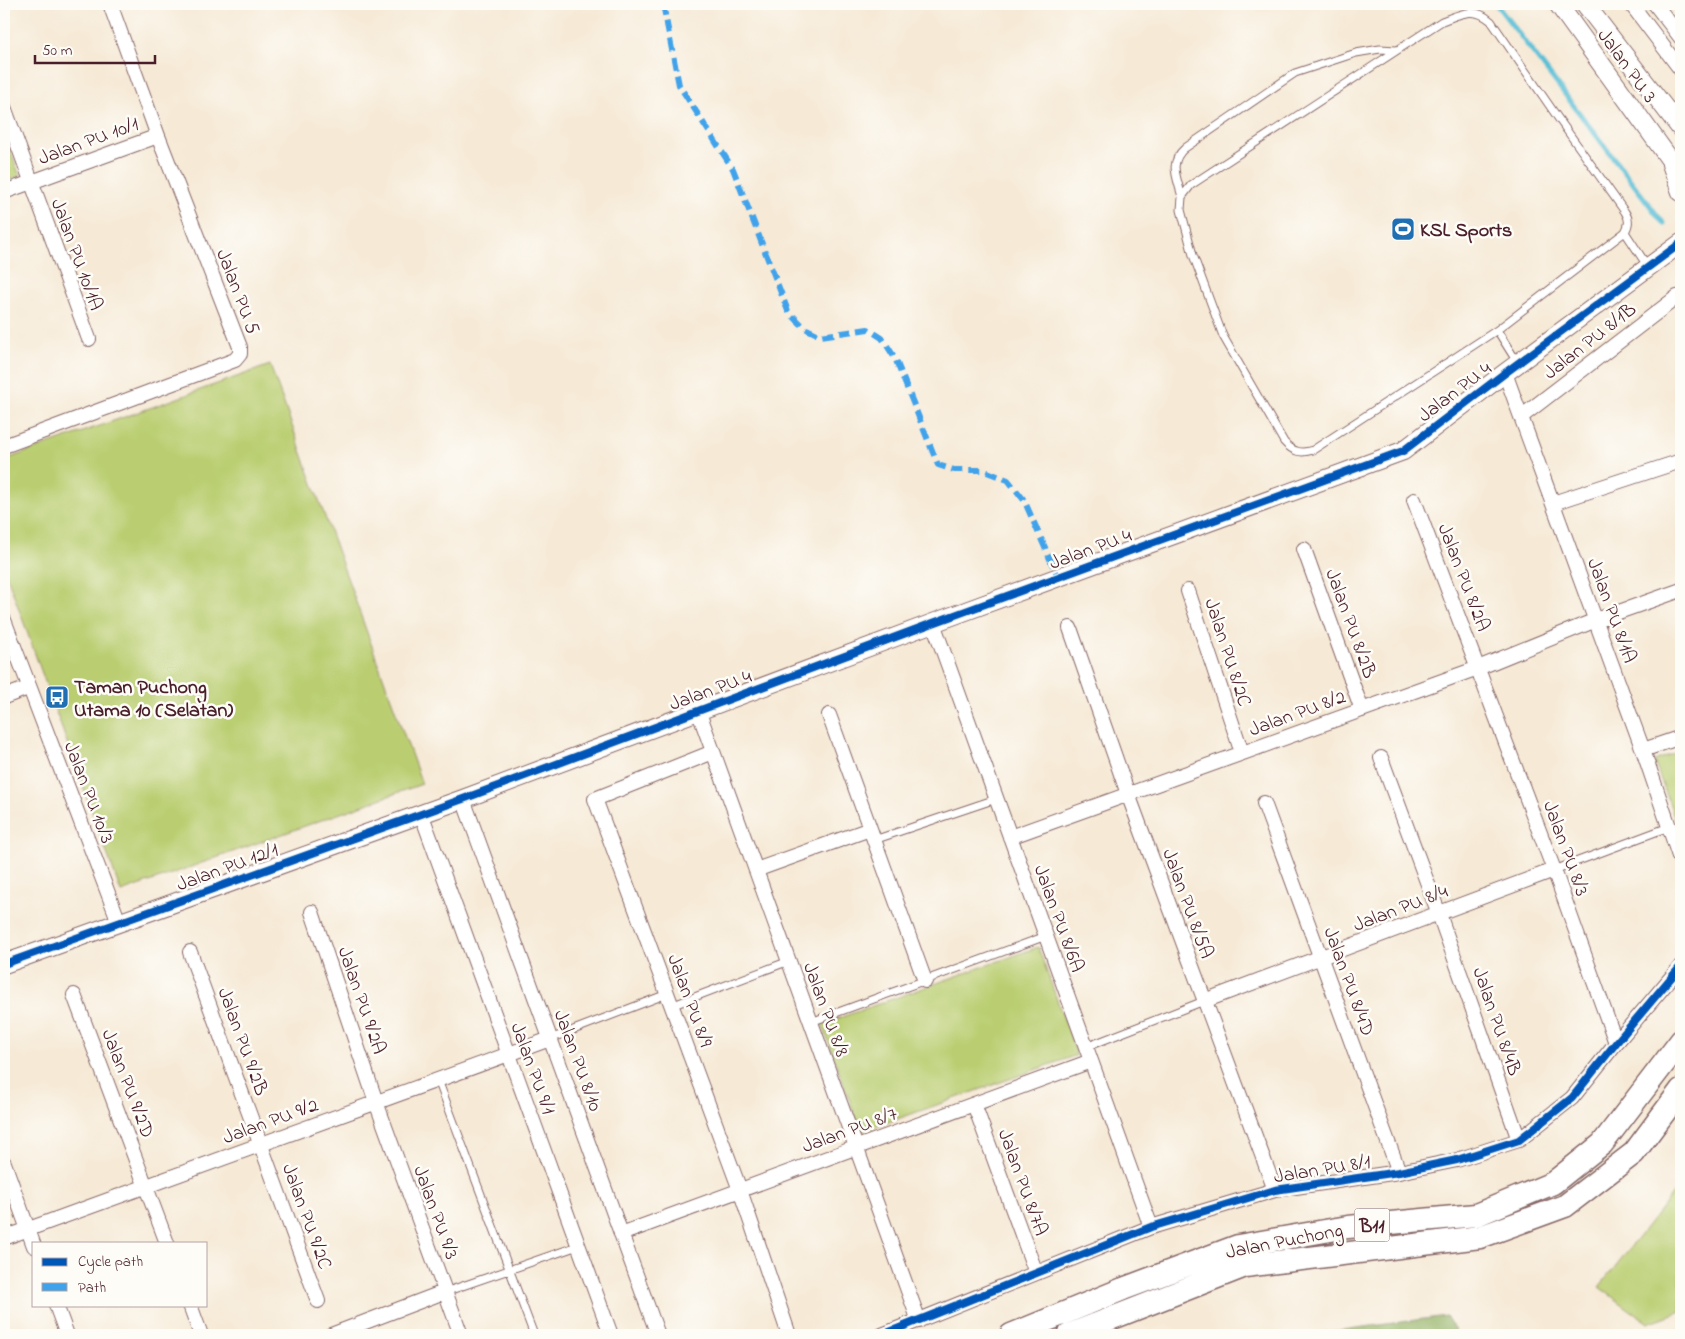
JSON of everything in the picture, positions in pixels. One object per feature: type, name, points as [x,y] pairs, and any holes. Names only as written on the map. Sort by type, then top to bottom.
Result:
[{"type":"main road","name":"Jalan Puchong","points":[[1010,1335],[1123,1289],[1238,1246],[1348,1227],[1476,1215],[1553,1183],[1602,1144],[1681,1041]]},
{"type":"main road","name":"Jalan Puchong","points":[[1068,1335],[1245,1266],[1480,1237],[1565,1206],[1634,1153],[1681,1090]]},
{"type":"main road","points":[[1658,1121],[1681,1098]]},
{"type":"street","name":"Jalan PU 5","points":[[4,446],[235,360],[240,354],[240,347],[158,136],[110,4]]},
{"type":"street","name":"Jalan PU 3","points":[[1558,4],[1681,175]]},
{"type":"street","name":"Jalan PU 3","points":[[1585,4],[1681,129]]},
{"type":"street","points":[[1631,4],[1681,70]]},
{"type":"street","points":[[1655,4],[1681,38]]},
{"type":"street","name":"Jalan PU 10/1A","points":[[4,107],[89,339]]},
{"type":"street","name":"Jalan PU 10/1","points":[[4,192],[158,136]]},
{"type":"street","points":[[1670,159],[1681,192]]},
{"type":"street","points":[[1652,265],[1681,231]]},
{"type":"street","name":"Jalan PU 4","points":[[463,799],[698,710],[1402,451],[1681,243]]},
{"type":"street","points":[[1652,265],[1681,255]]},
{"type":"street","name":"Jalan PU 8/1B","points":[[1521,417],[1677,297],[1681,296]]},
{"type":"street","name":"Jalan PU 8/1A","points":[[1511,368],[1521,417],[1643,750],[1681,862]]},
{"type":"street","points":[[1553,503],[1681,461]]},
{"type":"street","name":"Jalan PU 8/2A","points":[[1414,500],[1478,668]]},
{"type":"street","name":"Jalan PU 8/2B","points":[[1304,549],[1362,710]]},
{"type":"street","name":"Jalan PU 8/2","points":[[1010,837],[1478,668],[1596,620],[1681,590]]},
{"type":"street","name":"Jalan PU 8/2C","points":[[1188,591],[1242,753]]},
{"type":"street","name":"Jalan PU 10/3","points":[[4,620],[28,688],[119,922]]},
{"type":"street","name":"Jalan PU 8/6A","points":[[933,623],[1151,1227]]},
{"type":"street","name":"Jalan PU 8/5A","points":[[1070,628],[1128,794],[1275,1190]]},
{"type":"street","name":"Jalan PU 8/3","points":[[1478,668],[1554,870],[1616,1043]]},
{"type":"street","points":[[4,697],[28,688]]},
{"type":"street","name":"Jalan PU 8/8","points":[[698,710],[919,1320]]},
{"type":"street","points":[[829,715],[924,981]]},
{"type":"street","points":[[1643,750],[1681,737]]},
{"type":"street","name":"Jalan PU 8/9","points":[[713,752],[595,799],[740,1190],[789,1335]]},
{"type":"street","name":"Jalan PU 8/4B","points":[[1381,758],[1439,914],[1518,1140]]},
{"type":"street","name":"Jalan PU 12/1","points":[[4,964],[463,799]]},
{"type":"street","name":"Jalan PU 8/10","points":[[463,799],[658,1335]]},
{"type":"street","name":"Jalan PU 8/4D","points":[[1264,803],[1399,1172]]},
{"type":"street","name":"Jalan PU 9/1","points":[[420,813],[611,1335]]},
{"type":"street","points":[[756,870],[872,834]]},
{"type":"street","name":"Jalan PU 8/4","points":[[1204,1001],[1554,870]]},
{"type":"street","name":"Jalan PU 9/2A","points":[[312,912],[376,1102]]},
{"type":"street","name":"Jalan PU 9/2B","points":[[190,952],[261,1144]]},
{"type":"street","name":"Jalan PU 8/1","points":[[882,1335],[1151,1227],[1275,1190],[1399,1172],[1457,1160],[1518,1140],[1572,1098],[1681,966]]},
{"type":"street","name":"Jalan PU 9/2D","points":[[74,995],[167,1242]]},
{"type":"street","name":"Jalan PU 9/2","points":[[4,1238],[550,1039]]},
{"type":"street","name":"Jalan PU 8/7","points":[[621,1234],[1091,1061]]},
{"type":"street","name":"Jalan PU 9/3","points":[[376,1102],[461,1335]]},
{"type":"street","name":"Jalan PU 8/7A","points":[[974,1104],[1036,1273]]},
{"type":"street","name":"Jalan PU 9/2C","points":[[261,1144],[318,1301]]},
{"type":"street","points":[[4,1163],[33,1242]]},
{"type":"street","points":[[331,1335],[444,1292]]},
{"type":"street","points":[[56,1306],[67,1335]]},
{"type":"street","points":[[190,1306],[201,1335]]},
{"type":"lane","points":[[1182,197],[1191,185],[1396,50],[1442,21],[1463,13],[1476,11],[1485,15],[1491,21],[1625,212],[1629,225],[1625,232],[1497,330],[1313,450],[1297,452],[1289,448],[1223,336],[1193,255],[1181,210],[1182,197],[1175,166],[1176,158],[1185,148],[1295,73],[1356,53],[1380,48],[1396,50]]},
{"type":"lane","points":[[1625,232],[1652,265]]},
{"type":"lane","points":[[1497,330],[1511,368]]},
{"type":"lane","points":[[872,834],[996,799]]},
{"type":"lane","points":[[1554,870],[1670,827]]},
{"type":"lane","points":[[811,1022],[1046,936]]},
{"type":"lane","points":[[550,1039],[789,961]]},
{"type":"lane","points":[[1086,1047],[1204,1001]]},
{"type":"lane","points":[[438,1080],[534,1335]]},
{"type":"lane","points":[[444,1292],[578,1246]]},
{"type":"green space","points":[[4,133],[20,176],[4,182]]},
{"type":"green space","points":[[270,365],[422,784],[121,892],[4,568],[4,460]]},
{"type":"green space","points":[[1681,751],[1681,835],[1654,761]]},
{"type":"green space","points":[[1038,947],[1077,1055],[861,1132],[822,1024]]},
{"type":"green space","points":[[1681,1183],[1681,1311],[1648,1323],[1599,1287]]},
{"type":"green space","points":[[1446,1316],[1458,1335],[1304,1335]]},
{"type":"waterway","points":[[1496,4],[1664,224]]},
{"type":"marked path","points":[[663,4],[679,85],[733,169],[788,311],[805,328],[821,336],[868,329],[882,338],[895,358],[938,465],[954,470],[982,470],[1008,480],[1024,500],[1058,577]]},
{"type":"cycle path","points":[[4,964],[463,799],[933,623],[1403,451],[1681,243]]},
{"type":"cycle path","points":[[882,1335],[1151,1227],[1275,1190],[1399,1172],[1457,1160],[1519,1140],[1572,1098],[1681,966]]},
{"type":"place","name":"KSL Sports","points":[[1403,229]]},
{"type":"place","name":"Taman Puchong Utama 10 (Selatan)","points":[[57,697]]}]
